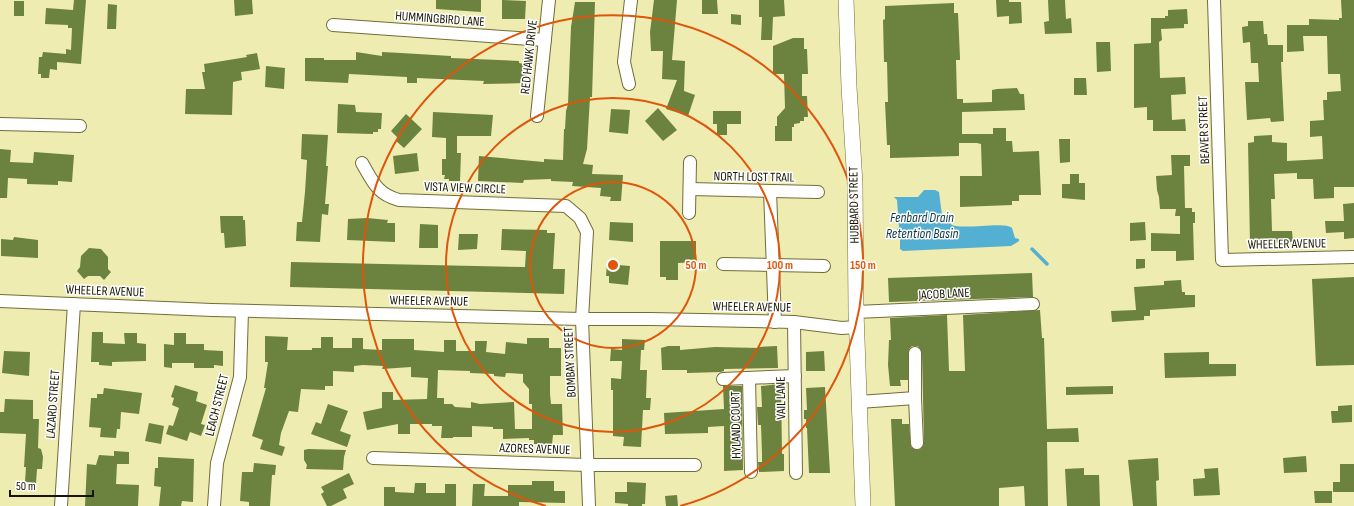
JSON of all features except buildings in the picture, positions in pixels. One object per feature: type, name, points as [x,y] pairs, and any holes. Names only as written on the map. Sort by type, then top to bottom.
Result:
[{"type":"main road","name":"HUBBARD STREET","points":[[846,0],[855,184],[856,327],[863,506]]},
{"type":"street","name":"RED HAWK DRIVE","points":[[537,116],[549,0]]},
{"type":"street","points":[[630,0],[624,62],[630,84]]},
{"type":"street","name":"BEAVER STREET","points":[[1214,0],[1222,260]]},
{"type":"street","name":"HUMMINGBIRD LANE","points":[[333,25],[545,40]]},
{"type":"street","points":[[0,124],[80,126]]},
{"type":"street","points":[[689,213],[690,162]]},
{"type":"street","name":"VISTA VIEW CIRCLE","points":[[362,163],[376,189],[389,197],[399,200],[566,206],[580,218]]},
{"type":"street","name":"NORTH LOST TRAIL","points":[[690,189],[818,192]]},
{"type":"street","points":[[770,191],[775,322]]},
{"type":"street","name":"BOMBAY STREET","points":[[580,218],[587,232],[582,319],[589,506]]},
{"type":"street","name":"WHEELER AVENUE","points":[[1222,260],[1354,257]]},
{"type":"street","points":[[723,264],[824,266]]},
{"type":"street","name":"WHEELER AVENUE","points":[[0,302],[242,311],[582,319],[651,318],[794,322],[842,328],[856,327]]},
{"type":"street","name":"LAZARD STREET","points":[[61,506],[74,304]]},
{"type":"street","name":"JACOB LANE","points":[[856,312],[1033,304]]},
{"type":"street","name":"LEACH STREET","points":[[214,506],[217,462],[240,377],[242,311]]},
{"type":"street","name":"VAIL LANE","points":[[794,322],[796,473]]},
{"type":"street","points":[[915,353],[917,443]]},
{"type":"street","points":[[723,379],[795,376]]},
{"type":"street","name":"HYLAND COURT","points":[[749,378],[751,472]]},
{"type":"street","points":[[859,402],[915,398]]},
{"type":"street","name":"AZORES AVENUE","points":[[373,458],[588,465],[695,465]]},
{"type":"water","name":"Fenbard Drain Retention Basin","points":[[924,190],[935,190],[939,192],[942,215],[952,225],[966,227],[993,225],[1008,226],[1012,228],[1015,238],[1019,239],[1019,241],[1011,246],[903,251],[900,249],[900,234],[895,235],[895,232],[899,227],[897,200],[894,197],[918,197]]},
{"type":"waterway","points":[[1032,249],[1047,264]]}]
